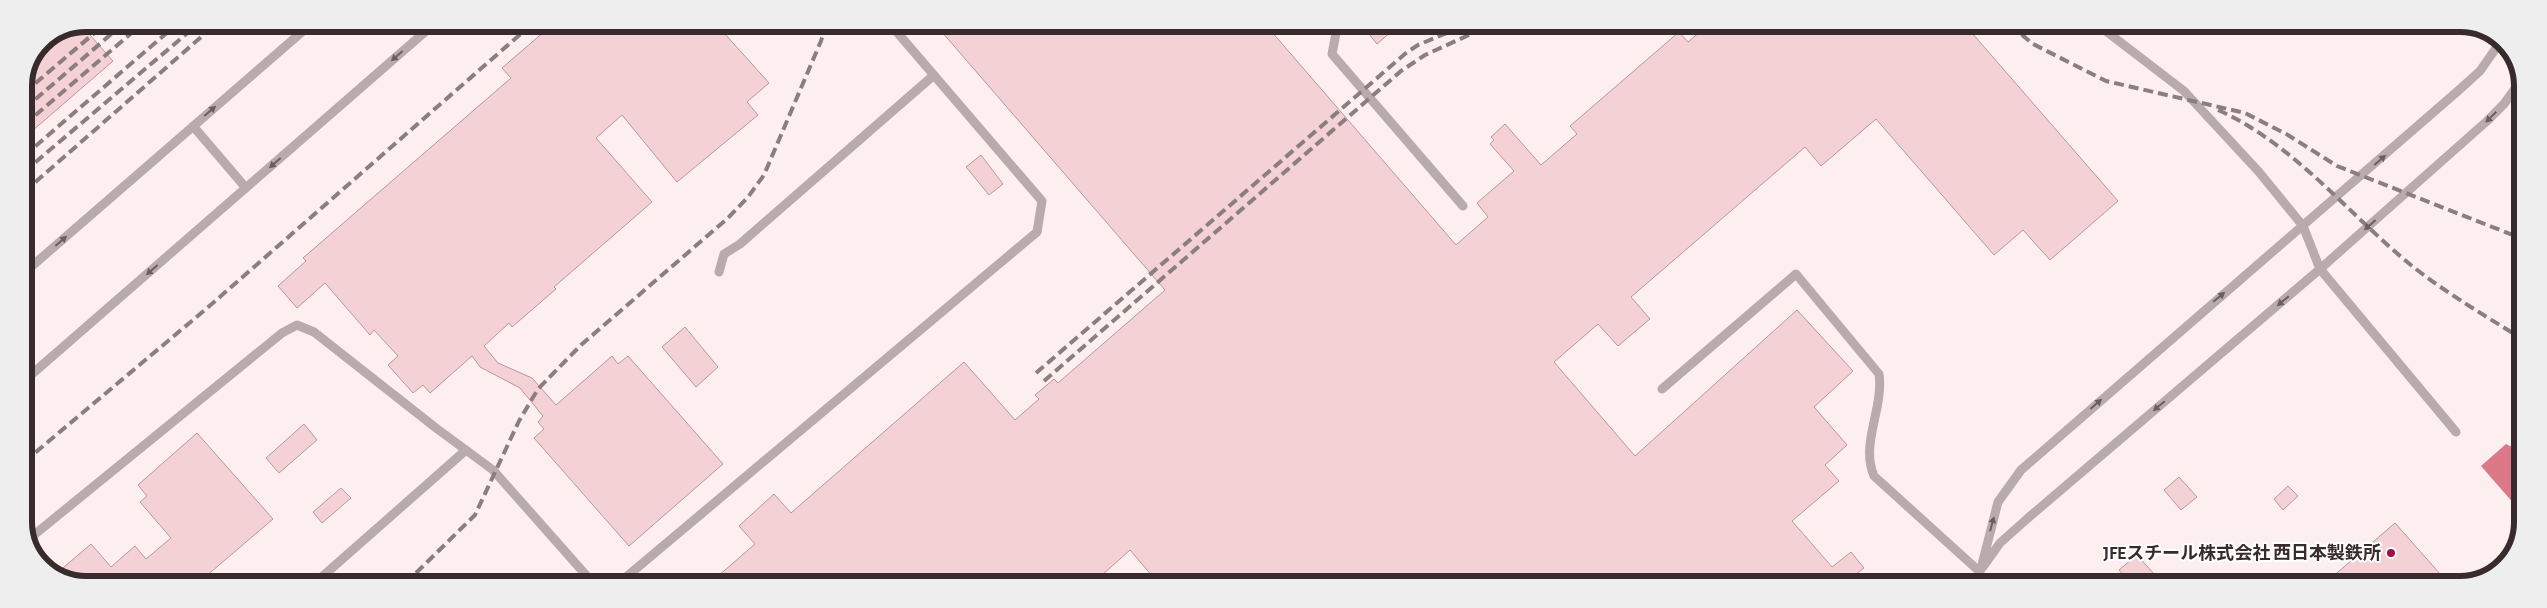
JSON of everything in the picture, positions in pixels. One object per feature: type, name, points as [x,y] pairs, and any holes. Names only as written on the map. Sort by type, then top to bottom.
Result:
[{"type":"lane","points":[[32,266],[302,32]]},
{"type":"lane","points":[[33,373],[425,32]]},
{"type":"lane","points":[[627,576],[1037,232],[1042,201],[897,32]]},
{"type":"lane","points":[[1336,32],[1332,54],[1463,206]]},
{"type":"lane","points":[[2107,32],[2165,75],[2207,113],[2303,226],[2320,269],[2456,432]]},
{"type":"lane","points":[[1979,576],[1998,502],[2021,470],[2466,84],[2480,71],[2497,47]]},
{"type":"lane","points":[[719,272],[724,254],[740,244],[934,75]]},
{"type":"lane","points":[[1980,572],[2000,543],[2320,269],[2488,121],[2514,90]]},
{"type":"lane","points":[[193,126],[246,188]]},
{"type":"lane","points":[[1662,390],[1796,274],[1879,374],[1881,388],[1869,450],[1869,464],[1874,476],[1980,572]]},
{"type":"lane","points":[[35,534],[282,333],[297,325],[314,332],[493,470],[587,576]]},
{"type":"lane","points":[[323,576],[466,450]]},
{"type":"shaded area","points":[[2506,444],[2514,448],[2514,504],[2481,466]]},
{"type":"building","points":[[87,32],[113,61],[32,131],[32,87],[34,76],[37,66],[48,48],[66,37]]},
{"type":"building","points":[[544,32],[723,32],[769,83],[747,102],[758,115],[677,182],[622,115],[596,138],[652,202],[554,287],[556,289],[512,327],[509,323],[484,346],[498,363],[532,378],[556,405],[612,356],[618,364],[628,356],[723,464],[629,546],[534,438],[544,429],[538,422],[543,416],[520,388],[480,367],[472,356],[430,393],[423,385],[413,393],[388,365],[398,356],[374,330],[370,335],[325,283],[297,308],[278,286],[306,261],[303,258],[511,78],[502,68]]},
{"type":"building","points":[[942,32],[1272,32],[1456,245],[1488,217],[1477,203],[1514,171],[1490,144],[1494,140],[1491,137],[1505,124],[1541,165],[1577,134],[1570,126],[1679,32],[1688,42],[1700,32],[1971,32],[2118,201],[2050,260],[2023,230],[1994,255],[1876,119],[1821,166],[1805,147],[1631,297],[1650,319],[1618,346],[1598,324],[1554,362],[1635,456],[1797,310],[1853,371],[1814,407],[1847,445],[1825,465],[1839,481],[1792,521],[1832,567],[1851,552],[1864,568],[1854,576],[1152,576],[1130,550],[1101,576],[718,576],[755,544],[739,526],[774,494],[791,513],[964,362],[1015,420],[1039,399],[1035,395],[1054,379],[1058,383],[1165,290]]},
{"type":"building","points":[[1369,32],[1391,32],[1377,44]]},
{"type":"building","points":[[981,155],[1003,184],[989,195],[966,167]]},
{"type":"building","points":[[685,327],[718,367],[696,387],[662,347]]},
{"type":"building","points":[[304,424],[317,440],[279,473],[266,458]]},
{"type":"building","points":[[197,433],[273,519],[206,576],[87,576],[62,569],[91,544],[111,567],[135,546],[146,559],[171,538],[140,502],[147,496],[138,485]]},
{"type":"building","points":[[2179,477],[2197,497],[2181,510],[2164,490]]},
{"type":"building","points":[[2288,486],[2298,496],[2283,510],[2274,499]]},
{"type":"building","points":[[341,488],[351,498],[322,523],[313,512]]},
{"type":"building","name":"JFEスチール株式会社 西日本製鉄所","points":[[2395,523],[2442,576],[2333,576]]},
{"type":"building","points":[[2137,555],[2156,576],[2124,576],[2119,570]]},
{"type":"railway","points":[[32,86],[96,32]]},
{"type":"railway","points":[[32,102],[114,32]]},
{"type":"railway","points":[[32,118],[133,32]]},
{"type":"railway","points":[[32,149],[168,32]]},
{"type":"railway","points":[[32,165],[189,32]]},
{"type":"railway","points":[[32,185],[207,32]]},
{"type":"railway","points":[[33,455],[206,309],[523,32]]},
{"type":"railway","points":[[416,573],[475,515],[519,421],[538,389],[581,345],[728,218],[748,197],[764,175],[824,32]]},
{"type":"railway","points":[[1036,373],[1406,53],[1418,45],[1449,32]]},
{"type":"railway","points":[[1044,381],[1401,71],[1425,55],[1475,32]]},
{"type":"railway","points":[[2018,32],[2033,44],[2106,81],[2245,113],[2288,135],[2337,166],[2514,235]]},
{"type":"railway","points":[[2218,110],[2270,140],[2317,179],[2406,261],[2463,302],[2514,334]]},
{"type":"place","name":"JFEスチール株式会社 西日本製鉄所","points":[[2391,553]]}]
